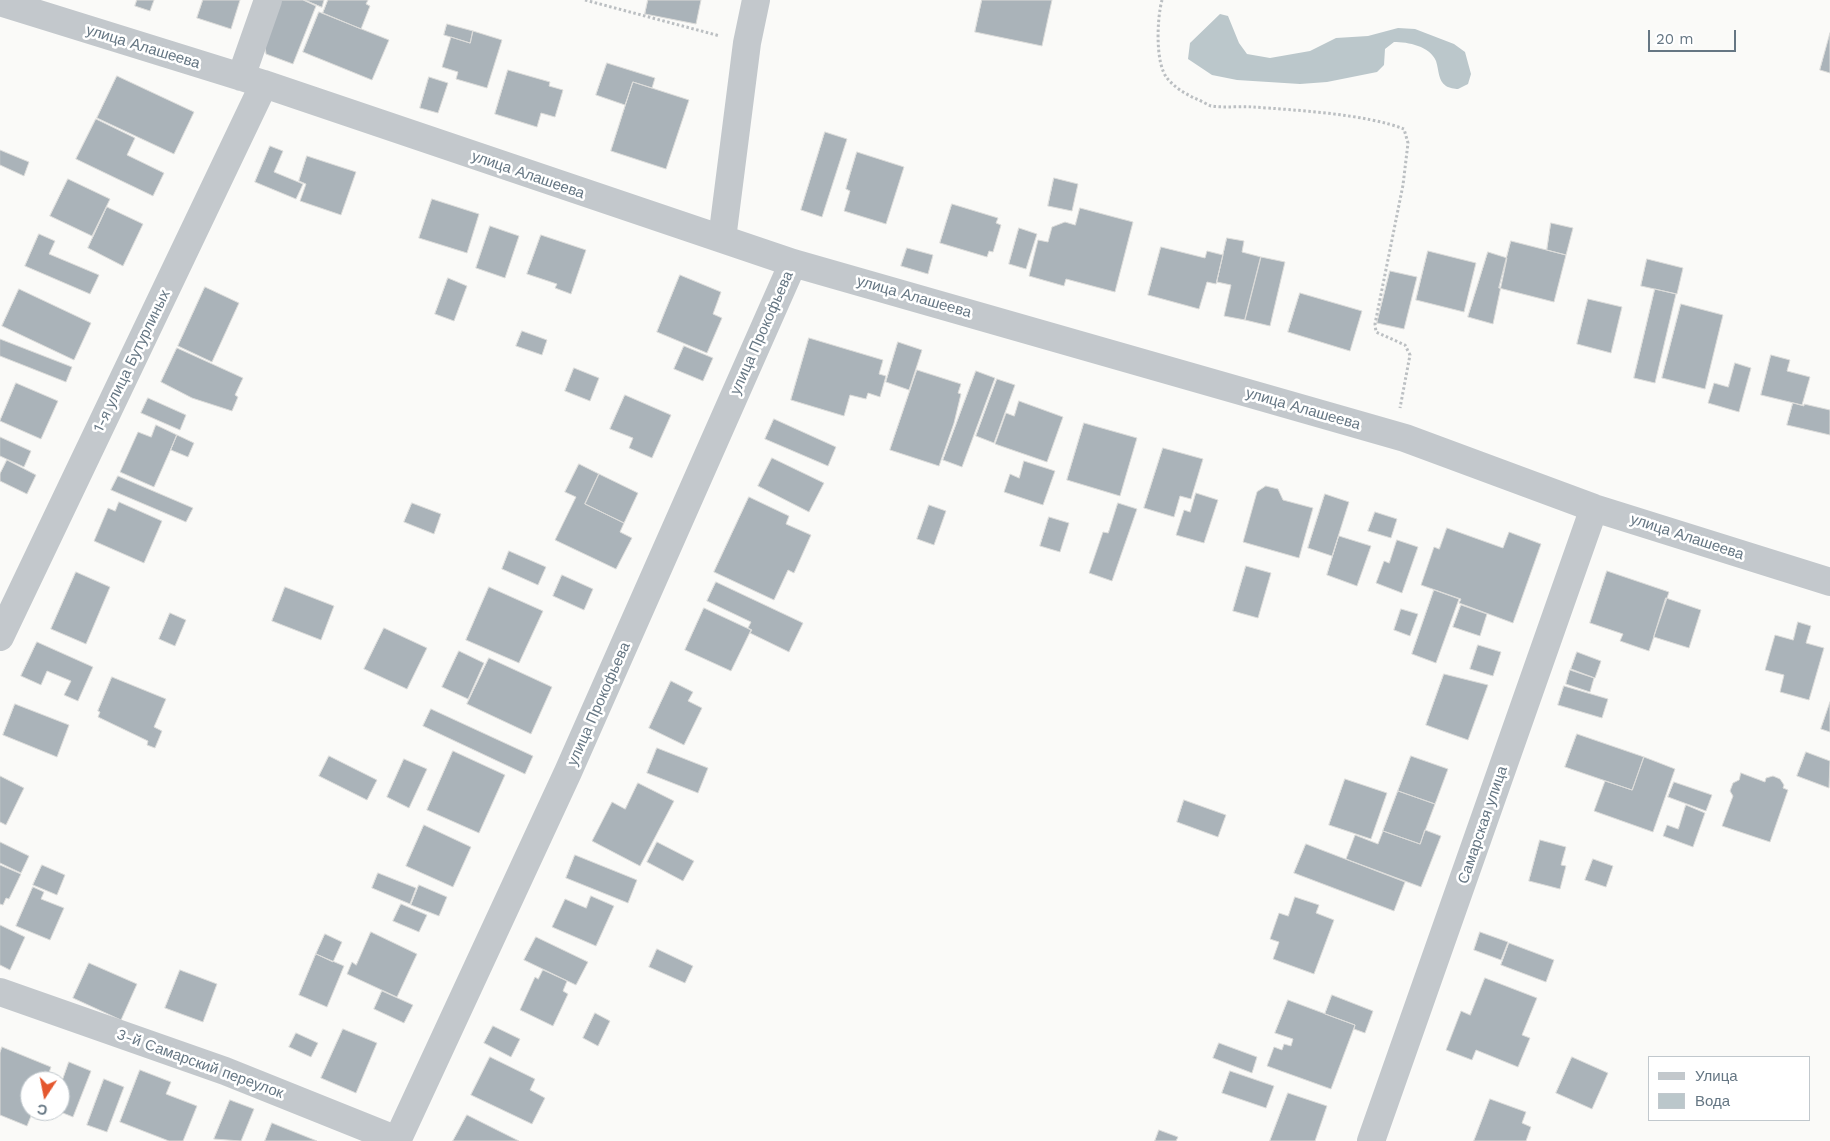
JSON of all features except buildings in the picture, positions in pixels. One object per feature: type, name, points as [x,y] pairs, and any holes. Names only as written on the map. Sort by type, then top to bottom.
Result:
[{"type":"street","name":"1-я улица Бутурлиных","points":[[0,637],[252,80],[268,0]]},
{"type":"street","points":[[722,239],[747,43],[756,0]]},
{"type":"street","name":"улица Алашеева","points":[[0,2],[252,80],[793,263],[1395,435],[1594,508],[1830,582]]},
{"type":"street","name":"улица Прокофьева","points":[[397,1140],[568,772],[793,263]]},
{"type":"street","name":"Самарская улица","points":[[1371,1141],[1594,508]]},
{"type":"street","name":"3-й Самарский переулок","points":[[0,992],[225,1071],[397,1140]]},
{"type":"path","points":[[585,0],[747,43]]},
{"type":"path","points":[[1162,0],[1158,12],[1157,37],[1165,77],[1180,91],[1210,106],[1254,107],[1340,116],[1391,124],[1404,129],[1408,143],[1403,185],[1375,324],[1376,332],[1405,344],[1410,355],[1395,435]]},
{"type":"water","points":[[1220,14],[1228,16],[1239,43],[1247,54],[1270,58],[1310,51],[1336,38],[1368,36],[1398,28],[1415,29],[1454,44],[1465,52],[1471,74],[1468,84],[1458,89],[1446,86],[1441,81],[1436,61],[1429,52],[1412,44],[1394,42],[1385,49],[1384,65],[1377,72],[1327,82],[1300,84],[1237,80],[1212,75],[1188,59],[1190,43]]}]
